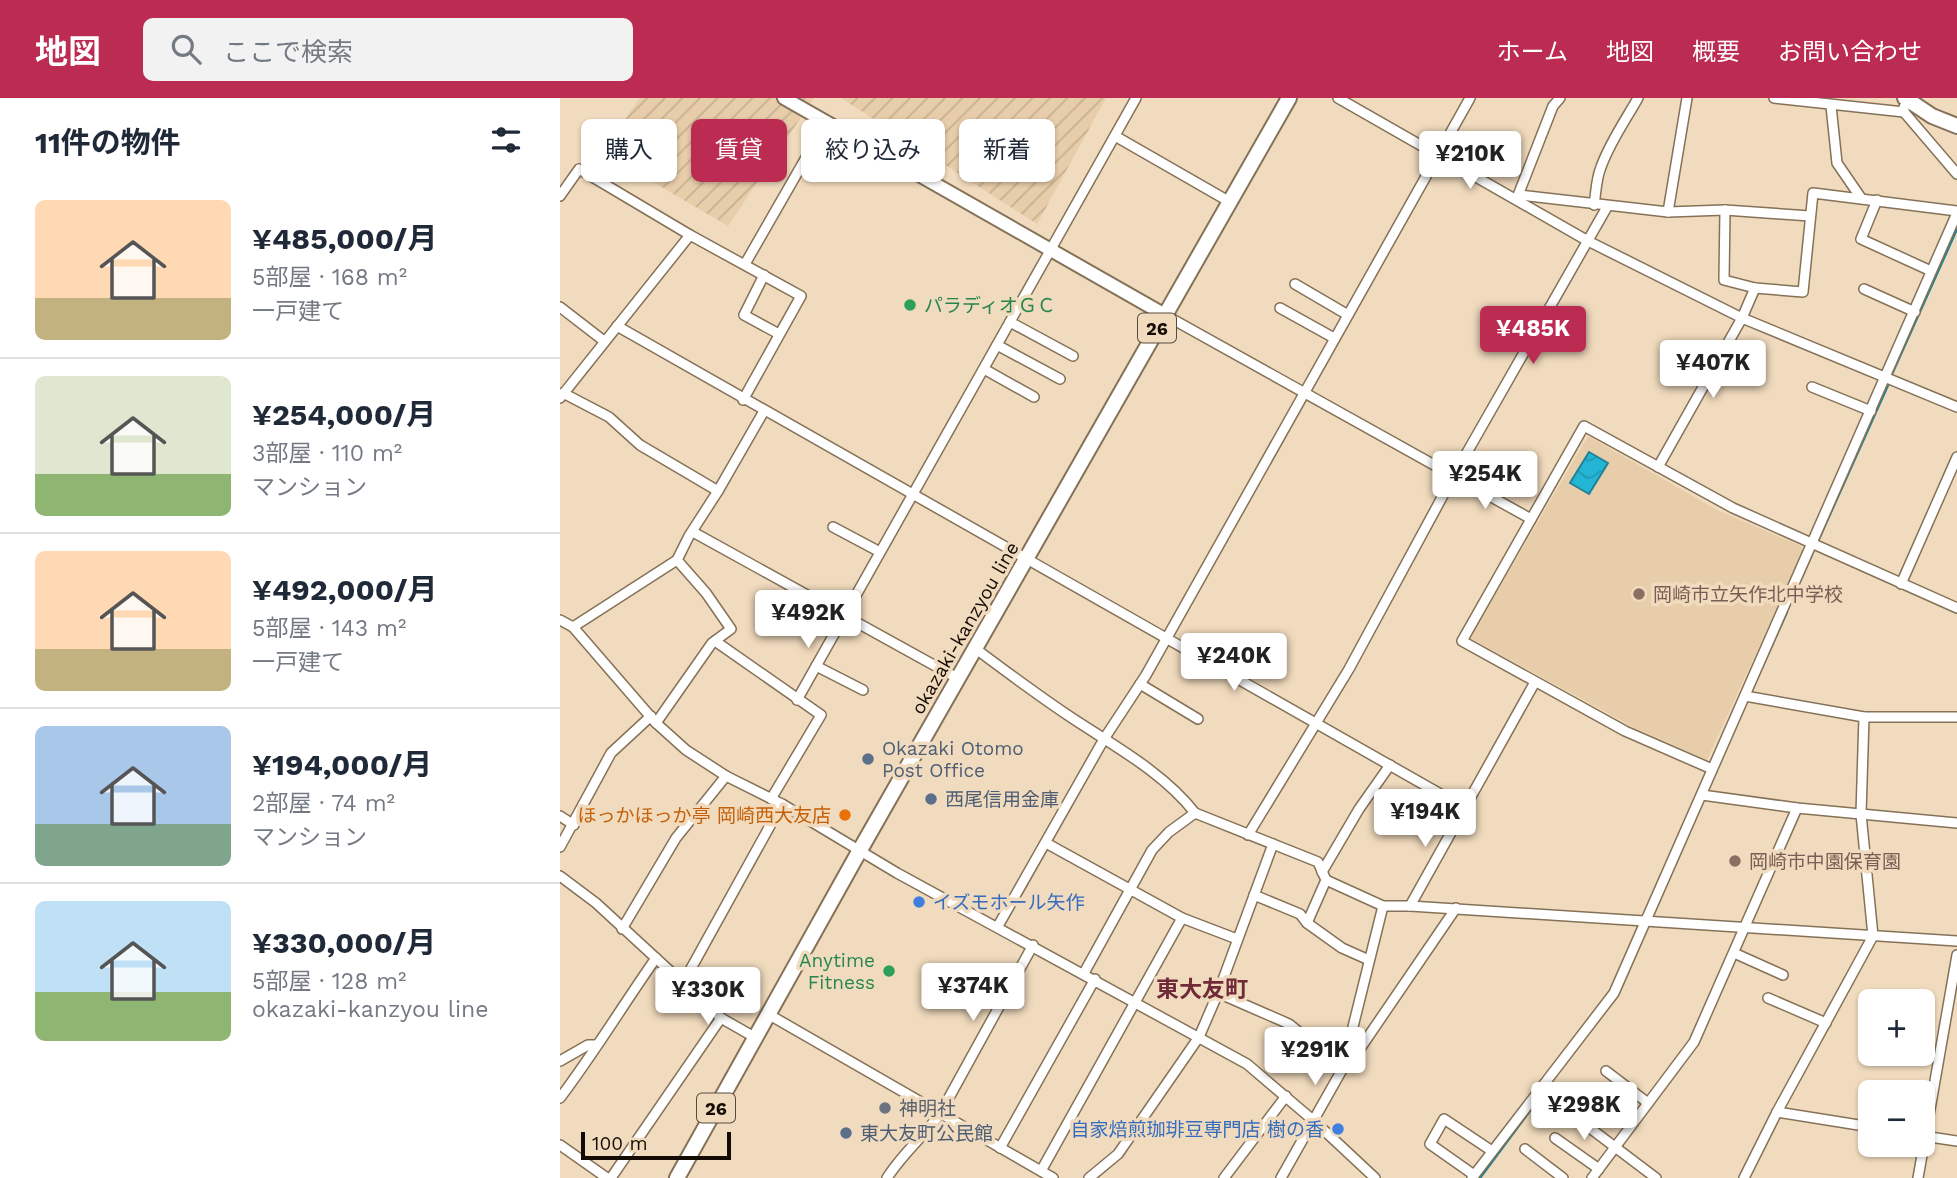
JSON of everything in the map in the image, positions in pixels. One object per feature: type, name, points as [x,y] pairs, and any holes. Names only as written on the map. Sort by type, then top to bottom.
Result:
[{"type":"main road","name":"okazaki-kanzyou line","points":[[677,1178],[860,850],[1289,98]]},
{"type":"main road","points":[[1904,103],[1957,126]]},
{"type":"street","points":[[784,98],[823,119]]},
{"type":"street","points":[[797,700],[1136,98]]},
{"type":"street","points":[[1338,98],[1588,241],[1742,318],[1957,407]]},
{"type":"street","points":[[998,926],[1104,739],[1140,684],[1470,98]]},
{"type":"street","points":[[1517,198],[1553,106],[1560,98]]},
{"type":"street","points":[[1594,205],[1599,170],[1616,132],[1638,98]]},
{"type":"street","points":[[1668,212],[1687,98]]},
{"type":"street","points":[[1774,98],[1831,106],[1904,103],[1957,174]]},
{"type":"street","points":[[1831,106],[1837,163],[1861,198]]},
{"type":"street","points":[[1115,136],[1230,202]]},
{"type":"street","points":[[745,264],[801,166]]},
{"type":"street","points":[[560,196],[579,169],[802,296],[743,400]]},
{"type":"street","points":[[935,182],[1303,393],[1531,519]]},
{"type":"street","points":[[1492,1151],[1444,1119],[1430,1144],[1473,1177],[1614,993],[1957,212],[1813,193],[1803,292],[1755,288],[1724,280],[1725,210]]},
{"type":"street","points":[[1517,198],[1668,212],[1725,210],[1810,216]]},
{"type":"street","points":[[1877,200],[1861,239],[1931,271]]},
{"type":"street","points":[[1248,835],[1349,669],[1453,477],[1607,207]]},
{"type":"street","points":[[690,234],[562,396],[609,417],[640,445],[718,491]]},
{"type":"street","points":[[764,275],[744,314],[779,334]]},
{"type":"street","points":[[1295,284],[1348,314]]},
{"type":"street","points":[[1658,467],[1742,318],[1755,288]]},
{"type":"street","points":[[1864,289],[1915,312]]},
{"type":"street","points":[[560,307],[604,341]]},
{"type":"street","points":[[1280,308],[1335,338]]},
{"type":"street","points":[[1010,322],[1073,356]]},
{"type":"street","points":[[617,326],[743,400],[1167,636],[1465,808]]},
{"type":"street","points":[[997,345],[1060,379]]},
{"type":"street","points":[[984,369],[1034,397]]},
{"type":"street","points":[[1812,387],[1871,411]]},
{"type":"street","points":[[573,626],[677,560],[764,411]]},
{"type":"street","points":[[1712,769],[1625,731],[1462,641],[1584,426],[1733,508],[1957,608]]},
{"type":"street","points":[[1901,584],[1957,457]]},
{"type":"street","points":[[832,527],[880,552]]},
{"type":"street","points":[[693,532],[959,679]]},
{"type":"street","points":[[560,847],[611,753],[654,719],[715,641],[730,629],[706,593],[677,560]]},
{"type":"street","points":[[561,621],[573,626],[654,719],[686,750],[726,776],[782,804],[897,873],[1248,1064],[1374,1178]]},
{"type":"street","points":[[715,641],[821,715],[771,799]]},
{"type":"street","points":[[976,649],[1028,689],[1157,776],[1195,813],[1318,862],[1324,876],[1383,906],[1456,908],[1957,941]]},
{"type":"street","points":[[816,666],[863,691]]},
{"type":"street","points":[[1410,906],[1535,682]]},
{"type":"street","points":[[1140,684],[1198,719]]},
{"type":"street","points":[[1745,696],[1864,718],[1957,717]]},
{"type":"street","points":[[1744,1178],[1873,936],[1861,814],[1864,718]]},
{"type":"street","points":[[1307,923],[1324,876],[1359,809],[1390,765]]},
{"type":"street","points":[[622,929],[676,838],[726,776]]},
{"type":"street","points":[[1702,795],[1797,808],[1957,823]]},
{"type":"street","points":[[683,983],[782,804]]},
{"type":"street","points":[[1592,1178],[1694,1042],[1797,808]]},
{"type":"street","points":[[1084,973],[1152,850],[1169,832],[1195,813]]},
{"type":"street","points":[[560,816],[574,825]]},
{"type":"street","points":[[1046,843],[1182,918],[1237,939]]},
{"type":"street","points":[[1089,1178],[1118,1154],[1199,1037],[1273,844]]},
{"type":"street","points":[[560,876],[596,903],[721,1018],[756,1038]]},
{"type":"street","points":[[1254,895],[1300,914],[1307,923],[1342,948],[1369,960]]},
{"type":"street","points":[[1281,1178],[1343,1068],[1383,906]]},
{"type":"street","points":[[1343,1068],[1355,1056],[1456,908]]},
{"type":"street","points":[[1041,1171],[1182,918]]},
{"type":"street","points":[[887,1178],[903,1154],[922,1138],[940,1114],[1033,945]]},
{"type":"street","points":[[1734,953],[1783,975]]},
{"type":"street","points":[[1935,1087],[1954,994],[1957,955]]},
{"type":"street","points":[[560,1098],[656,958]]},
{"type":"street","points":[[1000,1149],[1095,979]]},
{"type":"street","points":[[1218,993],[1289,1024],[1343,1068]]},
{"type":"street","points":[[1768,998],[1826,1023]]},
{"type":"street","points":[[768,1014],[1053,1178]]},
{"type":"street","points":[[560,1145],[609,1178],[721,1018]]},
{"type":"street","points":[[560,1061],[588,1045],[596,1045]]},
{"type":"street","points":[[1606,1071],[1648,1103]]},
{"type":"street","points":[[1587,1092],[1632,1124]]},
{"type":"street","points":[[1224,1178],[1286,1096]]},
{"type":"street","points":[[1777,1112],[1858,1125]]},
{"type":"street","points":[[1570,1113],[1656,1178]]},
{"type":"street","points":[[1555,1138],[1599,1169]]},
{"type":"street","points":[[1935,1138],[1957,1141]]},
{"type":"street","points":[[1525,1149],[1563,1178]]},
{"type":"street","points":[[1919,1178],[1922,1157]]},
{"type":"shaded area","points":[[640,98],[814,98],[787,138],[787,119],[691,119],[691,182],[758,182],[728,226],[653,182],[677,182],[677,119],[625,119]]},
{"type":"shaded area","points":[[841,98],[1106,98],[1037,224],[972,182],[1055,182],[1055,119],[959,119],[959,174],[945,165],[945,119],[874,119]]},
{"type":"shaded area","name":"岡崎市立矢作北中学校","points":[[1588,436],[1719,511],[1801,546],[1803,551],[1707,760],[1635,728],[1470,638]]},
{"type":"water","points":[[1589,452],[1608,463],[1589,494],[1570,483]]},
{"type":"waterway","points":[[1892,374],[1957,229]]},
{"type":"waterway","points":[[1818,541],[1889,383]]},
{"type":"waterway","points":[[1792,599],[1813,552]]},
{"type":"waterway","points":[[1751,692],[1787,612]]},
{"type":"waterway","points":[[1480,1178],[1541,1096]]},
{"type":"place","name":"パラディオＧＣ","points":[[910,305]]},
{"type":"place","name":"岡崎市立矢作北中学校","points":[[1639,594]]},
{"type":"place","name":"Okazaki Otomo Post Office","points":[[868,759]]},
{"type":"place","name":"西尾信用金庫","points":[[931,799]]},
{"type":"place","name":"ほっかほっか亭 岡崎西大友店","points":[[845,815]]},
{"type":"place","name":"岡崎市中園保育園","points":[[1735,861]]},
{"type":"place","name":"イズモホール矢作","points":[[919,902]]},
{"type":"place","name":"Anytime Fitness","points":[[889,971]]},
{"type":"place","name":"神明社","points":[[885,1108]]},
{"type":"place","name":"自家焙煎珈琲豆専門店 樹の香","points":[[1338,1129]]},
{"type":"place","name":"東大友町公民館","points":[[846,1133]]},
{"type":"district","name":"東大友町","points":[[1202,989]]}]
